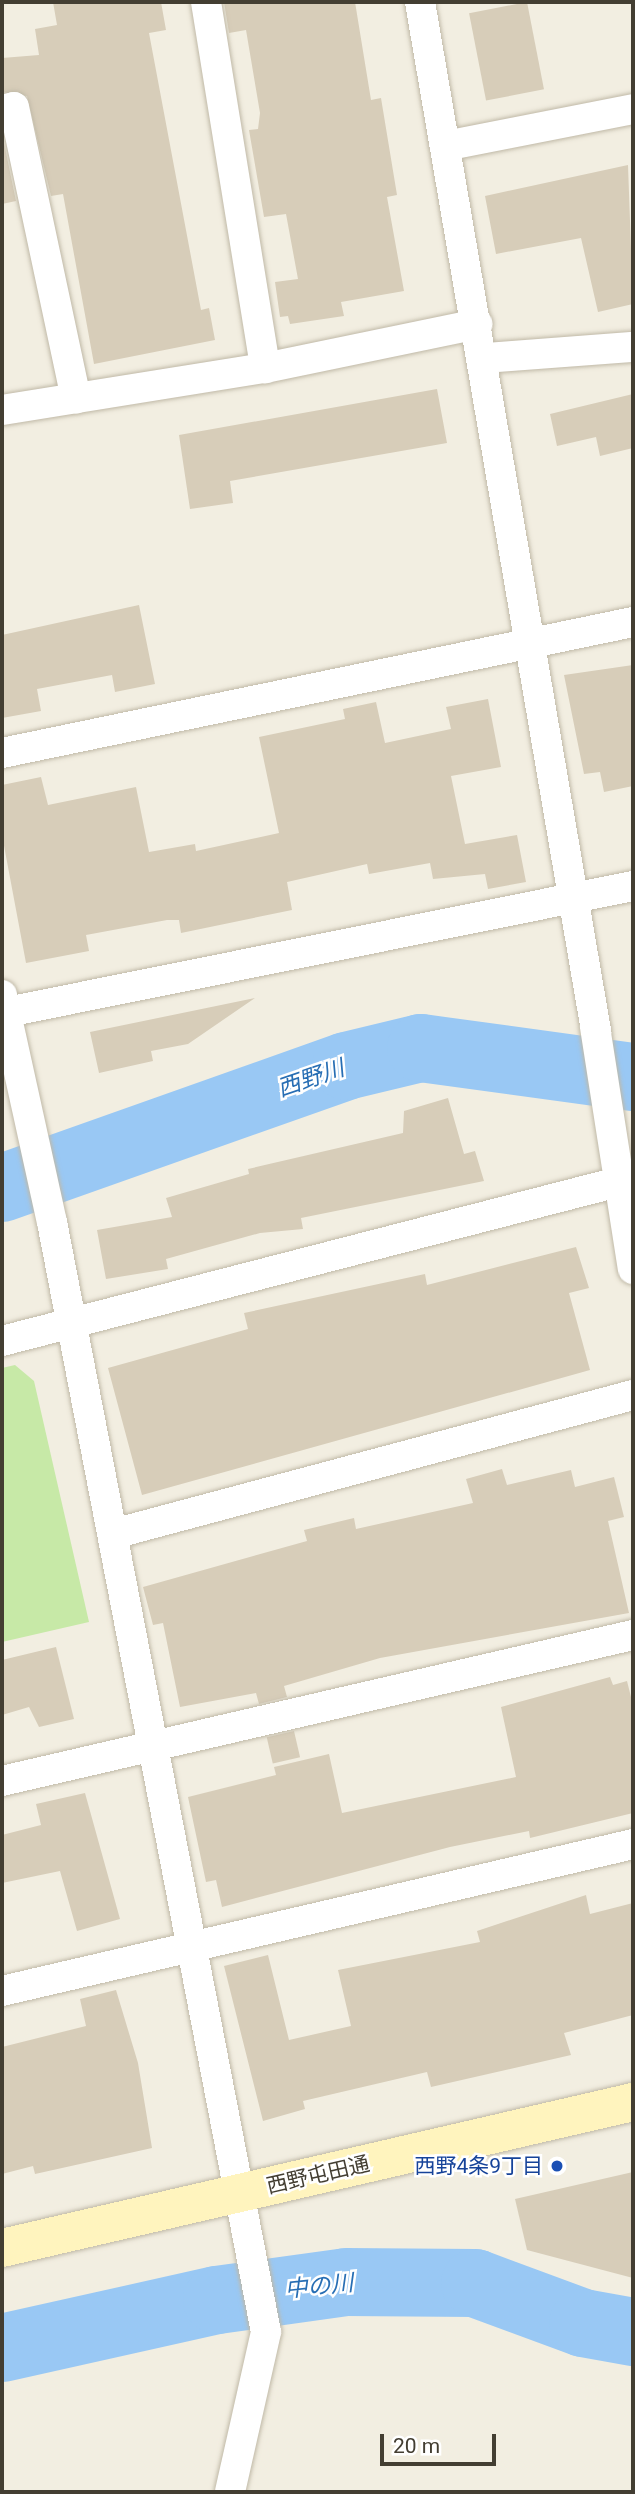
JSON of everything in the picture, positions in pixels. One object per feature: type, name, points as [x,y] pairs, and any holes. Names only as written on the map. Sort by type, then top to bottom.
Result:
[{"type":"street","points":[[206,2],[265,368]]},
{"type":"street","points":[[420,2],[485,358],[526,643],[596,1029],[604,1103],[633,1269]]},
{"type":"street","points":[[2,110],[14,107],[76,398]]},
{"type":"street","points":[[445,146],[633,108]]},
{"type":"street","points":[[2,410],[265,368],[478,324]]},
{"type":"street","points":[[485,358],[633,347]]},
{"type":"street","points":[[2,752],[633,622]]},
{"type":"street","points":[[230,2492],[266,2332],[188,1944],[113,1534],[66,1322],[52,1222],[3,1007],[633,886]]},
{"type":"street","points":[[2,1341],[66,1322],[618,1182]]},
{"type":"street","points":[[113,1534],[633,1395]]},
{"type":"street","points":[[2,1781],[633,1635]]},
{"type":"street","points":[[2,1991],[188,1944],[633,1844]]},
{"type":"street","name":"西野屯田通","points":[[2,2248],[633,2102]]},
{"type":"green space","points":[[15,1365],[34,1381],[89,1622],[2,1642],[2,1368]]},
{"type":"building","points":[[53,2],[161,2],[166,30],[149,33],[201,310],[209,308],[215,340],[94,364],[63,194],[51,196],[27,96],[2,92],[2,58],[39,55],[35,29],[57,25]]},
{"type":"building","points":[[224,2],[355,2],[371,100],[381,98],[397,195],[387,197],[404,291],[341,302],[344,316],[290,324],[288,316],[280,317],[275,282],[298,279],[286,214],[264,217],[249,130],[258,129],[260,113],[246,30],[229,33]]},
{"type":"building","points":[[527,2],[544,89],[486,101],[469,13]]},
{"type":"building","points":[[2,133],[16,201],[2,204]]},
{"type":"building","points":[[628,165],[633,304],[598,312],[581,238],[496,254],[485,196]]},
{"type":"building","points":[[437,389],[447,443],[230,481],[233,503],[190,509],[179,435]]},
{"type":"building","points":[[633,394],[633,448],[600,456],[596,437],[557,446],[550,414]]},
{"type":"building","points":[[139,605],[155,684],[115,692],[112,675],[37,689],[41,711],[2,718],[2,635]]},
{"type":"building","points":[[633,665],[633,786],[604,792],[600,772],[584,774],[564,675]]},
{"type":"building","points":[[488,699],[501,767],[451,776],[465,844],[517,835],[526,882],[488,889],[485,874],[433,879],[430,863],[369,874],[367,864],[287,882],[292,910],[181,933],[179,920],[167,920],[86,935],[89,951],[26,963],[2,835],[2,785],[41,777],[48,805],[136,787],[149,852],[195,844],[196,851],[279,833],[259,737],[345,719],[343,709],[376,702],[385,743],[451,729],[446,707]]},
{"type":"building","points":[[255,998],[188,1044],[151,1051],[153,1061],[99,1073],[90,1032]]},
{"type":"building","points":[[448,1098],[464,1154],[475,1151],[484,1181],[301,1218],[303,1229],[260,1233],[166,1259],[168,1269],[106,1279],[97,1230],[172,1217],[166,1198],[249,1174],[248,1169],[403,1133],[404,1111]]},
{"type":"building","points":[[576,1247],[589,1288],[569,1293],[590,1370],[142,1495],[108,1368],[248,1329],[244,1313],[425,1274],[427,1285]]},
{"type":"building","points":[[502,1469],[507,1485],[571,1470],[575,1487],[614,1477],[624,1517],[608,1521],[629,1613],[380,1658],[284,1686],[287,1697],[259,1704],[256,1693],[180,1707],[163,1623],[153,1625],[143,1587],[307,1541],[304,1530],[354,1518],[356,1529],[473,1503],[466,1479]]},
{"type":"building","points":[[56,1647],[74,1719],[39,1727],[29,1707],[2,1715],[2,1660]]},
{"type":"building","points":[[610,1677],[613,1685],[627,1681],[633,1705],[633,1813],[530,1838],[529,1831],[450,1847],[222,1907],[216,1880],[206,1882],[188,1797],[276,1775],[274,1767],[329,1754],[342,1813],[516,1777],[501,1707]]},
{"type":"building","points":[[294,1731],[300,1757],[273,1764],[267,1737]]},
{"type":"building","points":[[85,1793],[120,1919],[77,1931],[60,1871],[2,1883],[2,1835],[41,1825],[36,1804]]},
{"type":"building","points":[[586,1895],[590,1914],[633,1903],[633,2015],[564,2033],[571,2055],[431,2087],[427,2072],[303,2101],[305,2109],[263,2121],[224,1966],[268,1955],[289,2040],[351,2026],[338,1970],[480,1942],[477,1931]]},
{"type":"building","points":[[116,1990],[138,2063],[152,2148],[35,2174],[33,2166],[2,2174],[2,2047],[86,2026],[80,1999]]},
{"type":"building","points":[[633,2172],[633,2278],[527,2250],[515,2199]]},
{"type":"waterway","name":"西野川","points":[[2,1188],[346,1066],[421,1048],[633,1077]]},
{"type":"waterway","name":"中の川","points":[[2,2348],[217,2300],[346,2282],[475,2283],[583,2323],[633,2332]]},
{"type":"place","name":"西野4条9丁目","points":[[557,2166]]}]
